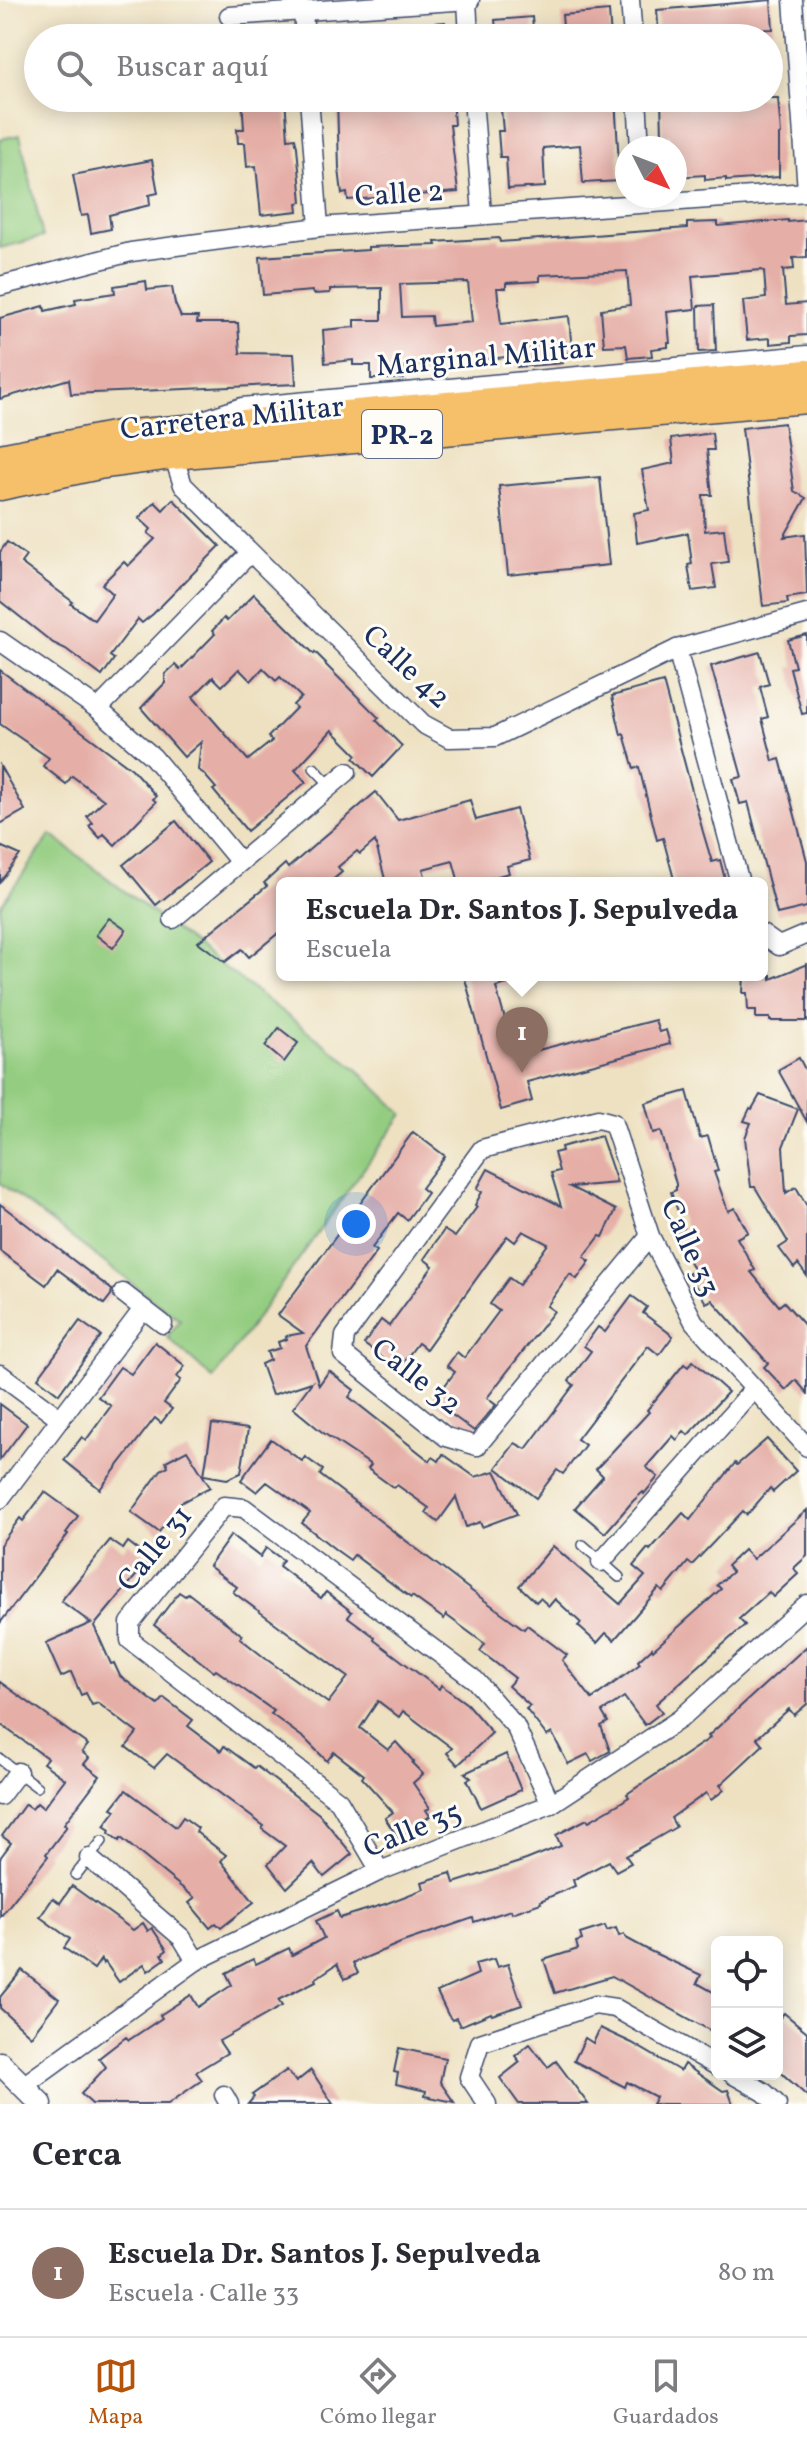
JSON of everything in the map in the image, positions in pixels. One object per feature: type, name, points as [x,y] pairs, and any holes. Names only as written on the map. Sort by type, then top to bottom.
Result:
[{"type":"main road","name":"Carretera Militar","points":[[0,486],[99,465],[174,443],[807,374]]},
{"type":"main road","name":"Carretera Militar","points":[[0,458],[86,439],[174,443],[807,399]]},
{"type":"street","points":[[229,16],[469,0],[469,24]]},
{"type":"street","points":[[630,0],[632,24]]},
{"type":"street","points":[[793,0],[807,191]]},
{"type":"street","points":[[303,12],[304,24]]},
{"type":"street","points":[[310,112],[319,227]]},
{"type":"street","points":[[474,112],[482,214]]},
{"type":"street","points":[[638,112],[639,136]]},
{"type":"street","name":"Calle 2","points":[[687,198],[807,191]]},
{"type":"street","name":"Calle 2","points":[[0,286],[131,252],[319,227],[615,203]]},
{"type":"street","name":"Marginal Militar","points":[[174,443],[242,407],[807,355]]},
{"type":"street","name":"Calle 42","points":[[174,443],[183,485],[423,724],[449,738],[495,737],[677,649],[807,614]]},
{"type":"street","points":[[98,709],[250,553]]},
{"type":"street","points":[[0,641],[98,709],[153,757],[240,862]]},
{"type":"street","points":[[677,649],[738,877]]},
{"type":"street","points":[[173,919],[347,772]]},
{"type":"street","points":[[768,938],[779,946],[807,934]]},
{"type":"street","name":"Calle 33","points":[[524,1138],[598,1119],[613,1123],[650,1236],[694,1322],[807,1447]]},
{"type":"street","name":"Calle 32","points":[[524,1138],[482,1149],[345,1336],[343,1354],[446,1437],[477,1446],[650,1236]]},
{"type":"street","points":[[123,1293],[163,1324]]},
{"type":"street","points":[[0,1499],[143,1309]]},
{"type":"street","points":[[0,1374],[61,1419]]},
{"type":"street","points":[[601,1562],[754,1389]]},
{"type":"street","name":"Calle 31","points":[[380,1871],[339,1801],[130,1640],[130,1623],[224,1506],[244,1508],[475,1680],[515,1726],[551,1804]]},
{"type":"street","name":"Calle 35","points":[[23,2086],[196,1961],[380,1871],[551,1804],[680,1719],[807,1604]]},
{"type":"street","points":[[0,1796],[18,1772]]},
{"type":"street","points":[[89,1858],[182,1938],[196,1961]]},
{"type":"street","points":[[487,2104],[469,2077],[480,2043],[595,2005],[615,2008],[711,2063]]},
{"type":"street","points":[[0,2063],[41,2104]]},
{"type":"street","points":[[743,2080],[777,2104]]},
{"type":"lane","points":[[314,768],[331,786]]},
{"type":"lane","points":[[583,1545],[619,1577]]},
{"type":"lane","points":[[0,1759],[37,1787]]},
{"type":"lane","points":[[76,1875],[102,1841]]},
{"type":"green space","points":[[20,135],[43,237],[0,248],[0,139]]},
{"type":"green space","points":[[51,835],[356,1068],[403,1114],[213,1379],[167,1337],[180,1320],[0,1183],[0,906]]},
{"type":"building","points":[[771,0],[773,24],[658,24],[657,10]]},
{"type":"building","points":[[609,11],[610,24],[563,24],[562,15]]},
{"type":"building","points":[[532,17],[533,24],[495,24],[495,20]]},
{"type":"building","points":[[243,112],[286,112],[288,139],[295,138],[297,147],[302,202],[297,203],[298,211],[261,215],[256,166],[247,167],[245,143],[238,143],[237,129],[244,129]]},
{"type":"building","points":[[337,112],[453,112],[454,125],[450,125],[458,192],[348,200],[347,193],[342,194]]},
{"type":"building","points":[[501,112],[616,112],[615,181],[583,183],[580,145],[543,148],[545,187],[508,189],[506,157],[500,157],[498,131],[503,131]]},
{"type":"building","points":[[661,112],[779,112],[779,177],[726,181],[726,178],[705,180],[705,175],[687,176],[687,136],[662,136]]},
{"type":"building","points":[[152,160],[158,193],[149,195],[150,205],[109,215],[111,229],[91,233],[88,215],[81,216],[73,175]]},
{"type":"building","points":[[807,220],[807,257],[793,258],[794,269],[783,270],[786,305],[807,303],[807,335],[791,336],[791,342],[770,344],[770,338],[747,340],[743,301],[766,298],[764,271],[692,276],[695,309],[667,312],[668,347],[651,349],[652,356],[628,358],[626,345],[604,346],[601,309],[630,305],[627,271],[540,275],[540,281],[506,283],[506,288],[497,288],[501,324],[569,316],[572,353],[562,353],[563,363],[517,367],[516,356],[477,360],[476,356],[433,360],[433,365],[404,366],[404,379],[371,379],[371,365],[353,365],[353,360],[325,363],[323,330],[355,327],[355,320],[382,320],[382,288],[263,295],[260,257],[368,250],[368,247],[436,245],[435,242],[499,238],[500,242],[687,228],[687,223],[718,222],[718,226]],"holes":[[[468,282],[472,322],[432,326],[431,316],[402,317],[400,284]]]},
{"type":"building","points":[[146,281],[147,290],[172,287],[181,317],[198,317],[197,323],[238,323],[240,353],[294,354],[296,384],[71,394],[69,379],[0,399],[0,318],[44,306],[45,311],[76,304],[75,299],[115,293],[114,286]]},
{"type":"building","points":[[714,305],[716,351],[699,352],[698,306]]},
{"type":"building","points":[[784,423],[794,491],[806,498],[784,537],[805,534],[807,595],[787,598],[788,603],[763,606],[742,428]]},
{"type":"building","points":[[712,433],[714,450],[707,450],[712,495],[703,495],[705,531],[724,529],[728,562],[712,564],[716,588],[692,591],[688,533],[637,543],[634,513],[649,510],[642,470],[674,463],[671,439]]},
{"type":"building","points":[[600,477],[609,565],[508,575],[499,486]]},
{"type":"building","points":[[173,499],[220,546],[153,614],[142,623],[138,619],[110,656],[114,659],[102,676],[53,643],[0,601],[0,552],[7,542],[26,556],[21,563],[94,620],[113,594],[102,584],[124,562],[128,566],[155,539],[148,533],[151,529],[139,518],[155,502],[163,510]]},
{"type":"building","points":[[254,594],[326,663],[402,746],[373,777],[354,758],[357,755],[332,730],[295,770],[306,782],[247,831],[213,790],[216,788],[198,770],[201,742],[184,757],[141,708],[165,683],[165,674],[175,665],[180,670],[215,634],[212,631],[224,618],[227,621]],"holes":[[[263,668],[276,681],[280,677],[301,697],[293,705],[296,708],[268,737],[272,741],[248,760],[193,697],[213,677],[222,686],[239,669],[251,681]]]},
{"type":"building","points":[[807,635],[807,713],[802,714],[790,668],[795,667],[788,640]]},
{"type":"building","points":[[760,652],[769,684],[760,687],[768,717],[762,719],[773,761],[780,759],[807,861],[807,907],[777,914],[748,802],[740,804],[733,779],[742,777],[711,666]]},
{"type":"building","points":[[0,670],[132,769],[156,796],[153,799],[156,802],[115,845],[104,834],[100,838],[89,826],[93,823],[87,816],[104,800],[72,776],[66,784],[43,766],[49,758],[0,724]]},
{"type":"building","points":[[663,682],[712,862],[720,860],[724,877],[673,877],[663,838],[657,840],[639,767],[634,769],[624,734],[621,735],[612,696]]},
{"type":"building","points":[[0,766],[25,810],[0,824]]},
{"type":"building","points":[[376,792],[398,820],[470,800],[476,820],[516,809],[530,860],[507,866],[509,873],[494,877],[457,877],[453,861],[423,869],[425,877],[384,877],[375,841],[338,867],[342,872],[336,877],[276,877],[276,935],[249,957],[242,949],[225,962],[198,942],[267,886],[264,883],[285,864],[288,868]]},
{"type":"building","points":[[176,821],[209,862],[156,905],[123,865]]},
{"type":"building","points":[[0,846],[20,855],[0,882]]},
{"type":"building","points":[[109,918],[126,930],[113,948],[96,935]]},
{"type":"building","points":[[807,964],[807,1021],[770,1021],[770,1018],[756,1018],[756,1010],[748,1010],[747,993],[743,993],[744,981],[768,981],[768,975],[771,979]]},
{"type":"building","points":[[466,981],[518,981],[496,987],[515,1056],[655,1020],[659,1032],[666,1030],[670,1044],[527,1082],[532,1101],[501,1110]]},
{"type":"building","points":[[279,1028],[298,1043],[284,1062],[265,1046]]},
{"type":"building","points":[[799,1058],[807,1073],[807,1122],[778,1070]]},
{"type":"building","points":[[687,1091],[700,1138],[708,1136],[718,1171],[714,1172],[728,1211],[735,1208],[748,1232],[737,1238],[755,1270],[751,1272],[779,1306],[784,1302],[807,1328],[807,1393],[796,1380],[786,1390],[764,1367],[768,1363],[712,1300],[706,1303],[688,1274],[694,1271],[675,1233],[684,1228],[671,1192],[676,1190],[676,1184],[661,1131],[653,1133],[645,1103]]},
{"type":"building","points":[[760,1095],[798,1109],[783,1147],[786,1193],[796,1187],[807,1206],[807,1276],[798,1264],[794,1268],[779,1248],[788,1242],[755,1187],[751,1187],[745,1138],[751,1123],[744,1121]]},
{"type":"building","points":[[413,1132],[445,1156],[421,1188],[427,1193],[407,1220],[398,1213],[372,1248],[377,1251],[306,1346],[319,1385],[329,1371],[354,1390],[349,1397],[430,1461],[433,1457],[439,1461],[443,1454],[475,1477],[495,1471],[517,1514],[482,1527],[480,1522],[466,1527],[456,1497],[438,1522],[426,1513],[429,1508],[368,1469],[371,1465],[293,1408],[312,1382],[272,1395],[261,1364],[270,1360],[267,1352],[280,1348],[278,1342],[287,1339],[286,1336],[303,1333],[278,1315]]},
{"type":"building","points":[[601,1136],[617,1183],[570,1187],[616,1210],[603,1237],[600,1236],[584,1257],[590,1261],[577,1279],[570,1274],[547,1306],[554,1311],[487,1398],[496,1405],[474,1431],[433,1401],[455,1372],[447,1366],[457,1352],[464,1358],[499,1311],[490,1304],[509,1278],[519,1285],[548,1244],[523,1231],[515,1242],[507,1236],[426,1349],[418,1343],[398,1369],[364,1344],[381,1320],[389,1326],[433,1266],[424,1259],[444,1230],[455,1237],[477,1207],[475,1205],[482,1192],[477,1189],[488,1169],[561,1206],[551,1173],[559,1171],[554,1153],[562,1151],[561,1147]]},
{"type":"building","points":[[0,1204],[112,1290],[104,1304],[57,1269],[46,1285],[0,1251]]},
{"type":"building","points":[[632,1296],[647,1307],[643,1313],[673,1336],[659,1355],[648,1346],[577,1439],[585,1445],[563,1474],[557,1470],[536,1498],[496,1468],[515,1443],[526,1449],[574,1385],[569,1381],[591,1351],[584,1346],[598,1327],[605,1332]]},
{"type":"building","points":[[80,1321],[101,1336],[59,1394],[38,1378]]},
{"type":"building","points":[[155,1342],[185,1366],[177,1377],[181,1380],[164,1403],[172,1409],[161,1423],[155,1418],[100,1489],[64,1460],[82,1437],[86,1440],[111,1406],[98,1397],[120,1367],[131,1374]]},
{"type":"building","points":[[693,1361],[728,1392],[688,1435],[684,1431],[677,1440],[673,1436],[646,1467],[658,1477],[605,1533],[575,1508],[603,1476],[596,1469],[649,1412],[647,1410],[684,1364],[688,1367]]},
{"type":"building","points":[[0,1404],[27,1424],[0,1460]]},
{"type":"building","points":[[212,1424],[248,1429],[241,1473],[227,1479],[204,1475]]},
{"type":"building","points":[[271,1439],[302,1461],[305,1457],[323,1470],[320,1475],[473,1592],[524,1629],[527,1625],[567,1655],[562,1660],[592,1699],[640,1664],[638,1661],[652,1648],[721,1589],[717,1585],[732,1572],[727,1566],[744,1550],[753,1559],[807,1510],[807,1556],[794,1568],[798,1574],[773,1597],[769,1592],[739,1619],[745,1625],[656,1704],[662,1712],[645,1725],[624,1697],[602,1712],[608,1722],[601,1726],[610,1751],[592,1761],[588,1754],[568,1764],[552,1733],[547,1736],[526,1709],[530,1706],[508,1686],[515,1678],[480,1651],[485,1644],[446,1615],[444,1619],[411,1598],[354,1555],[350,1560],[336,1550],[302,1523],[310,1513],[267,1482],[257,1492],[241,1480]]},
{"type":"building","points":[[767,1439],[796,1471],[773,1492],[770,1488],[747,1515],[743,1511],[692,1565],[688,1562],[663,1592],[659,1588],[614,1640],[606,1633],[597,1643],[555,1599],[549,1606],[540,1598],[536,1602],[519,1586],[553,1546],[620,1604],[645,1576],[633,1566],[648,1548],[650,1550],[683,1513],[690,1520],[735,1463],[737,1465]]},
{"type":"building","points":[[187,1450],[210,1487],[180,1503],[159,1532],[131,1512],[161,1470],[168,1466],[166,1461]]},
{"type":"building","points":[[45,1492],[78,1516],[68,1534],[0,1623],[0,1545]]},
{"type":"building","points":[[231,1535],[260,1557],[266,1548],[283,1560],[279,1566],[321,1598],[326,1592],[352,1612],[348,1617],[375,1637],[374,1640],[439,1689],[441,1685],[467,1704],[492,1733],[458,1765],[447,1753],[452,1748],[403,1711],[399,1717],[378,1701],[360,1728],[388,1750],[396,1742],[414,1762],[423,1774],[413,1783],[430,1808],[426,1810],[430,1816],[398,1838],[385,1818],[393,1812],[362,1778],[364,1775],[334,1752],[327,1761],[305,1739],[271,1714],[274,1711],[216,1670],[214,1672],[154,1625],[179,1592],[185,1596],[188,1593],[242,1635],[240,1638],[266,1659],[328,1703],[348,1677],[233,1592],[237,1587],[209,1566]]},
{"type":"building","points":[[110,1540],[123,1549],[128,1542],[150,1559],[94,1626],[111,1664],[114,1663],[120,1676],[158,1705],[164,1698],[193,1720],[188,1726],[221,1751],[224,1746],[254,1768],[256,1766],[319,1814],[352,1854],[324,1877],[313,1863],[287,1888],[268,1864],[285,1846],[262,1829],[264,1826],[167,1754],[154,1768],[126,1747],[137,1733],[98,1703],[92,1705],[86,1693],[81,1695],[71,1672],[61,1677],[46,1643],[91,1623],[61,1601]]},
{"type":"building","points":[[807,1646],[807,1704],[794,1715],[789,1709],[757,1738],[763,1745],[720,1785],[724,1790],[711,1800],[706,1793],[671,1818],[676,1827],[626,1856],[631,1863],[616,1871],[609,1861],[573,1880],[575,1886],[541,1903],[474,1922],[473,1918],[403,1942],[353,1963],[358,1973],[345,1979],[337,1964],[316,1981],[278,2000],[282,2006],[219,2041],[227,2053],[196,2072],[202,2080],[168,2104],[92,2104],[81,2094],[106,2067],[99,2058],[126,2037],[129,2040],[191,1995],[198,2007],[232,1985],[226,1973],[253,1959],[256,1964],[289,1948],[292,1955],[324,1938],[316,1921],[337,1911],[340,1918],[385,1904],[424,1889],[422,1882],[451,1873],[454,1883],[561,1846],[556,1835],[620,1803],[629,1797],[627,1794],[710,1738],[708,1736]]},
{"type":"building","points":[[0,1682],[88,1745],[82,1752],[89,1758],[84,1764],[100,1776],[64,1824],[67,1826],[46,1854],[48,1856],[0,1917],[0,1858],[11,1843],[2,1836],[25,1804],[32,1809],[37,1803],[43,1808],[65,1779],[43,1763],[47,1758],[0,1724]]},
{"type":"building","points":[[506,1754],[521,1790],[481,1808],[467,1780],[471,1778],[465,1773]]},
{"type":"building","points":[[126,1790],[176,1827],[183,1817],[198,1828],[196,1832],[226,1855],[221,1861],[254,1902],[221,1928],[216,1923],[210,1928],[189,1903],[195,1898],[121,1838],[119,1841],[104,1826],[116,1810],[112,1808]]},
{"type":"building","points":[[72,1886],[133,1930],[143,1923],[148,1931],[152,1928],[167,1950],[162,1954],[165,1959],[148,1971],[144,1964],[119,1982],[101,1959],[94,1969],[64,1948],[70,1939],[40,1917],[53,1898],[60,1903]]},
{"type":"building","points":[[605,1926],[607,1931],[616,1928],[619,1936],[624,1934],[650,1951],[701,1975],[697,1983],[711,1991],[711,2031],[612,1976],[555,1993],[544,1960],[578,1949],[576,1942],[582,1940],[580,1934]]},
{"type":"building","points":[[494,1959],[497,1967],[508,1964],[522,2005],[460,2026],[456,2018],[452,2020],[448,2015],[437,1992],[478,1974],[475,1964]]},
{"type":"building","points":[[22,1970],[59,1999],[31,2036],[0,2008],[0,1997]]},
{"type":"building","points":[[783,2014],[807,2032],[807,2096],[783,2074]]},
{"type":"building","points":[[600,2028],[680,2071],[684,2064],[723,2091],[728,2090],[733,2104],[652,2104],[656,2097],[627,2082],[625,2087],[574,2061],[585,2038],[593,2043]]},
{"type":"building","points":[[530,2044],[548,2067],[556,2061],[588,2104],[519,2104],[500,2078],[520,2062],[515,2056]]},
{"type":"building","points":[[399,2048],[445,2058],[440,2082],[454,2102],[425,2096],[426,2091],[396,2084],[398,2073],[394,2072]]},
{"type":"building","points":[[287,2070],[296,2082],[311,2070],[333,2104],[248,2104],[254,2097],[252,2095]]},
{"type":"place","name":"Escuela Dr. Santos J. Sepulveda","points":[[522,1073]]}]
